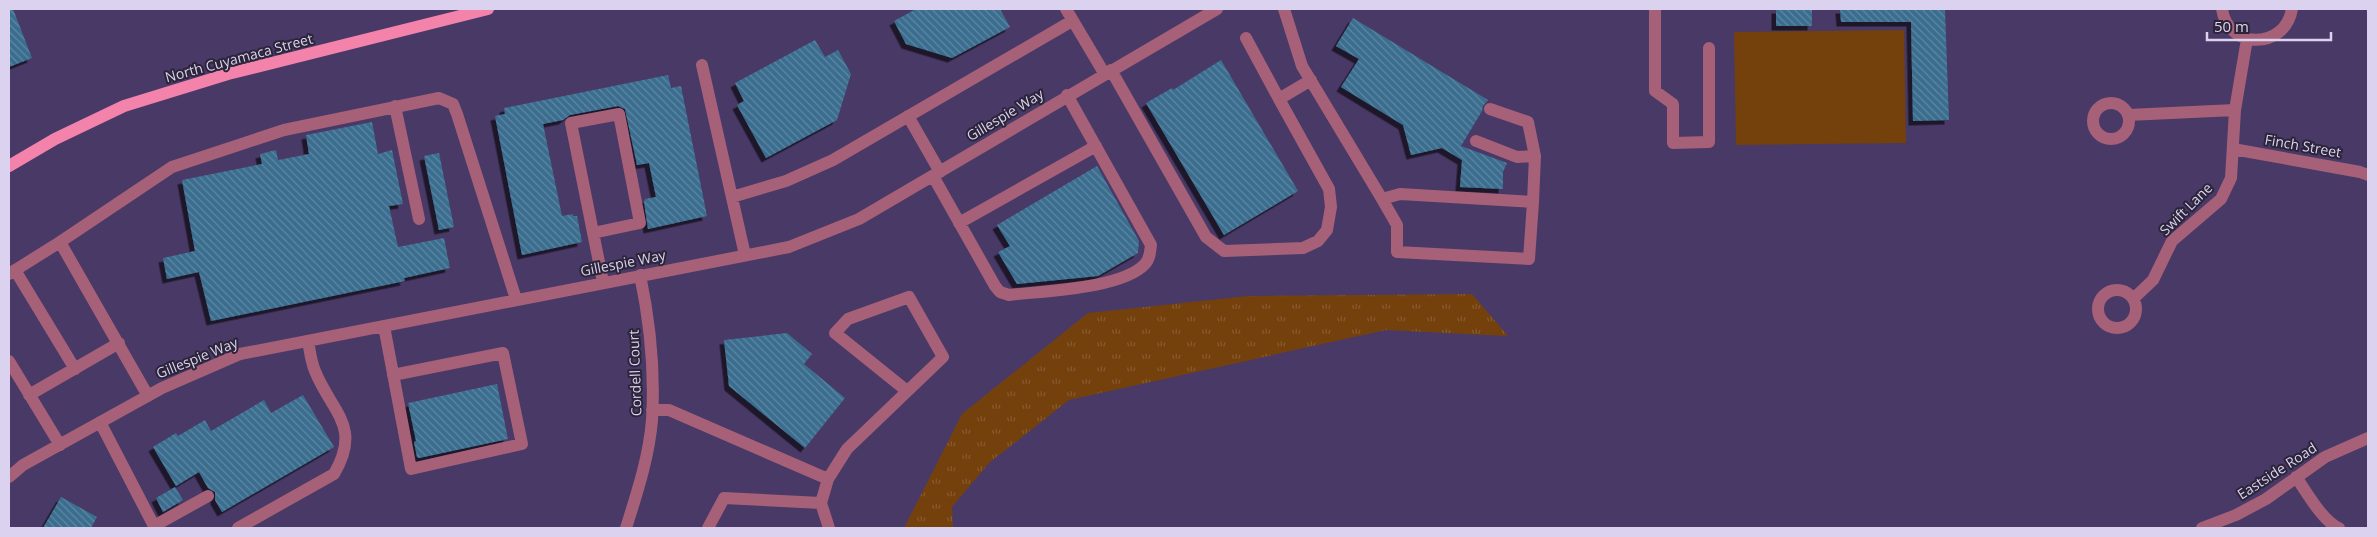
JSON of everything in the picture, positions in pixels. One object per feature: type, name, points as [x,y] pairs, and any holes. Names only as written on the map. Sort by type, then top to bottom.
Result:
[{"type":"main road","name":"North Cuyamaca Street","points":[[9,166],[54,139],[124,106],[228,74],[488,9]]},
{"type":"street","points":[[1066,9],[1072,21],[1108,72],[1206,238],[1224,251],[1302,248],[1318,241],[1327,230],[1331,207],[1329,189],[1246,38]]},
{"type":"street","name":"Gillespie Way","points":[[9,477],[23,465],[148,396],[240,354],[789,247],[858,219],[1067,95],[1217,9]]},
{"type":"street","points":[[1284,9],[1302,66],[1397,225],[1397,252],[1530,259],[1534,156],[1528,122],[1490,109]]},
{"type":"street","points":[[1655,9],[1655,91],[1673,104],[1673,143],[1709,142],[1710,48]]},
{"type":"street","points":[[2222,9],[2223,17],[2229,28],[2238,36],[2247,40],[2260,41],[2279,33],[2286,26],[2292,9]]},
{"type":"street","points":[[732,197],[786,182],[807,173],[1072,21]]},
{"type":"street","name":"Swift Lane","points":[[2133,299],[2153,280],[2172,241],[2221,199],[2231,178],[2235,110],[2247,40]]},
{"type":"street","points":[[702,65],[745,255]]},
{"type":"street","points":[[1279,100],[1311,80]]},
{"type":"street","points":[[908,116],[959,223],[995,286],[1009,295],[1086,287],[1110,281],[1138,269],[1148,259],[1150,245],[1067,95]]},
{"type":"street","points":[[74,369],[12,272],[60,242],[172,166],[284,130],[439,98],[453,104],[516,299]]},
{"type":"street","points":[[395,106],[419,219]]},
{"type":"street","points":[[2128,115],[2235,110]]},
{"type":"street","points":[[593,233],[640,223],[619,114],[571,123],[593,233],[603,282]]},
{"type":"street","points":[[1476,141],[1518,157],[1534,156]]},
{"type":"street","points":[[959,223],[1096,146]]},
{"type":"street","name":"Finch Street","points":[[2232,149],[2368,175]]},
{"type":"street","points":[[1382,199],[1400,194],[1533,202]]},
{"type":"street","points":[[60,242],[148,396]]},
{"type":"street","name":"Cordell Court","points":[[626,528],[640,484],[652,410],[653,372],[648,314],[640,275]]},
{"type":"street","points":[[829,528],[821,503],[828,479],[847,449],[907,392],[943,357],[909,297],[848,319],[835,333],[907,392]]},
{"type":"street","points":[[384,326],[393,375],[411,469],[522,444],[503,353],[393,375]]},
{"type":"street","points":[[238,528],[334,474],[339,466],[344,447],[344,421],[314,371],[308,341]]},
{"type":"street","points":[[30,395],[119,343]]},
{"type":"street","points":[[9,361],[60,445]]},
{"type":"street","points":[[652,410],[669,410],[828,479]]},
{"type":"street","points":[[100,422],[155,527],[208,496]]},
{"type":"street","name":"Eastside Road","points":[[2202,528],[2236,515],[2266,499],[2325,457],[2368,438]]},
{"type":"street","points":[[2296,477],[2317,508],[2334,526],[2339,528]]},
{"type":"street","points":[[708,528],[724,498],[821,503]]},
{"type":"green space","points":[[1904,30],[1906,143],[1736,145],[1734,32]]},
{"type":"green space","points":[[1472,294],[1508,336],[1386,330],[1069,400],[989,463],[952,507],[953,528],[904,528],[962,414],[1088,313],[1248,296]]},
{"type":"building","points":[[9,9],[13,9],[32,58],[9,67]]},
{"type":"building","points":[[916,9],[1000,9],[1010,27],[952,58],[906,44],[894,21]]},
{"type":"building","points":[[1776,9],[1812,9],[1812,26],[1776,26]]},
{"type":"building","points":[[1840,9],[1945,9],[1949,120],[1913,121],[1911,22],[1841,22]]},
{"type":"building","points":[[1353,18],[1488,100],[1461,146],[1507,163],[1503,172],[1503,189],[1460,187],[1462,160],[1442,148],[1411,155],[1403,125],[1341,87],[1359,59],[1336,46]]},
{"type":"building","points":[[815,40],[825,57],[838,50],[851,74],[837,120],[766,158],[737,105],[744,101],[735,83]]},
{"type":"building","points":[[1221,60],[1298,191],[1224,235],[1146,103],[1172,88],[1173,90]]},
{"type":"building","points":[[668,75],[671,88],[681,86],[707,216],[648,229],[644,202],[645,199],[656,197],[649,163],[637,165],[625,109],[618,106],[570,115],[563,120],[543,124],[562,216],[573,214],[573,216],[577,216],[582,242],[522,255],[495,116],[505,114],[504,108]]},
{"type":"building","points":[[372,122],[378,154],[392,150],[403,204],[389,206],[398,247],[444,238],[450,268],[404,278],[405,281],[211,321],[199,272],[167,279],[163,258],[195,251],[182,180],[262,164],[260,154],[276,150],[278,160],[309,154],[306,135]]},
{"type":"building","points":[[439,153],[454,227],[439,230],[424,156]]},
{"type":"building","points":[[1097,166],[1139,241],[1138,253],[1098,276],[1017,284],[998,252],[1010,246],[997,225]]},
{"type":"building","points":[[787,333],[812,354],[804,364],[845,398],[805,448],[729,386],[724,340]]},
{"type":"building","points":[[497,384],[508,439],[417,457],[414,442],[416,441],[408,403]]},
{"type":"building","points":[[303,395],[334,447],[222,512],[215,500],[215,492],[208,488],[199,472],[176,486],[153,447],[176,433],[178,436],[205,420],[211,431],[264,400],[271,413]]},
{"type":"building","points":[[175,487],[183,500],[163,512],[156,498]]},
{"type":"building","points":[[61,497],[97,517],[91,528],[43,528]]}]
